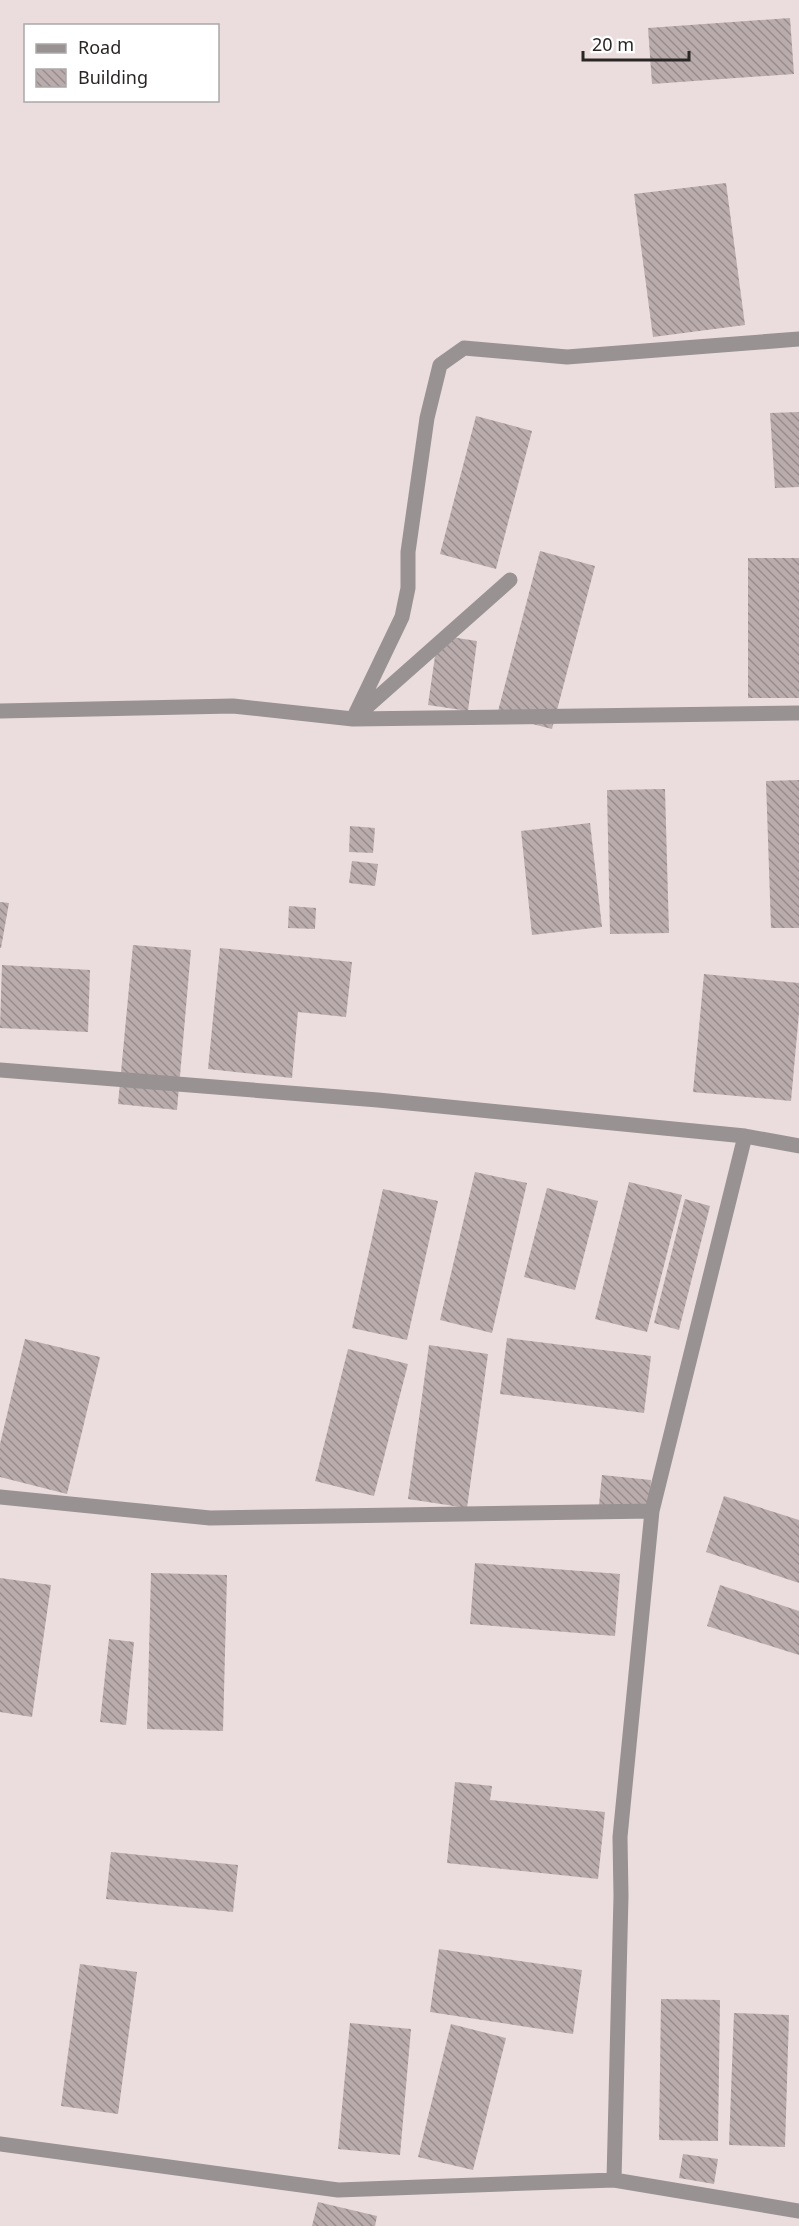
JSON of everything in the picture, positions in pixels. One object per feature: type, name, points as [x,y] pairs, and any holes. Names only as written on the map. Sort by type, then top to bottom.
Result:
[{"type":"street","points":[[353,719],[402,617],[408,588],[408,552],[427,418],[440,365],[464,348],[567,357],[799,339]]},
{"type":"street","points":[[353,719],[510,580]]},
{"type":"street","points":[[0,711],[233,706],[353,719],[799,713]]},
{"type":"street","points":[[0,1070],[367,1099],[745,1136],[799,1146]]},
{"type":"street","points":[[614,2180],[620,1837],[652,1511],[745,1136]]},
{"type":"street","points":[[0,1497],[210,1518],[652,1511]]},
{"type":"street","points":[[0,2144],[338,2190],[614,2180],[799,2211]]},
{"type":"building","points":[[790,18],[794,74],[652,84],[648,28]]},
{"type":"building","points":[[726,183],[745,325],[653,337],[634,194]]},
{"type":"building","points":[[799,412],[799,487],[775,488],[770,413]]},
{"type":"building","points":[[476,416],[532,431],[496,569],[440,554]]},
{"type":"building","points":[[540,551],[595,566],[552,729],[497,715]]},
{"type":"building","points":[[748,558],[799,558],[799,698],[748,698]]},
{"type":"building","points":[[438,635],[477,641],[468,711],[428,705]]},
{"type":"building","points":[[799,780],[799,928],[771,928],[766,781]]},
{"type":"building","points":[[665,789],[669,933],[610,934],[607,790]]},
{"type":"building","points":[[590,823],[602,927],[532,935],[521,831]]},
{"type":"building","points":[[350,826],[375,828],[373,853],[349,852]]},
{"type":"building","points":[[352,861],[378,864],[375,886],[349,883]]},
{"type":"building","points":[[0,902],[9,903],[1,948],[0,948]]},
{"type":"building","points":[[289,906],[316,908],[315,929],[288,928]]},
{"type":"building","points":[[133,945],[191,950],[177,1110],[118,1104]]},
{"type":"building","points":[[220,948],[352,962],[346,1017],[298,1012],[292,1078],[208,1069]]},
{"type":"building","points":[[2,965],[90,970],[88,1032],[0,1028]]},
{"type":"building","points":[[704,974],[799,983],[799,1013],[791,1101],[693,1092]]},
{"type":"building","points":[[475,1172],[527,1183],[492,1333],[440,1320]]},
{"type":"building","points":[[629,1182],[682,1195],[647,1332],[595,1319]]},
{"type":"building","points":[[547,1188],[598,1201],[575,1290],[524,1277]]},
{"type":"building","points":[[383,1189],[438,1201],[407,1340],[352,1328]]},
{"type":"building","points":[[685,1199],[710,1206],[679,1330],[654,1323]]},
{"type":"building","points":[[507,1338],[651,1356],[644,1413],[500,1394]]},
{"type":"building","points":[[25,1339],[100,1357],[67,1494],[0,1477],[0,1444]]},
{"type":"building","points":[[429,1345],[488,1354],[467,1508],[408,1499]]},
{"type":"building","points":[[348,1349],[408,1364],[374,1496],[315,1481]]},
{"type":"building","points":[[602,1475],[651,1480],[649,1510],[599,1505]]},
{"type":"building","points":[[724,1496],[799,1520],[799,1583],[706,1552]]},
{"type":"building","points":[[475,1563],[620,1574],[615,1636],[470,1624]]},
{"type":"building","points":[[151,1573],[227,1575],[223,1731],[147,1729]]},
{"type":"building","points":[[0,1578],[51,1585],[32,1717],[0,1712]]},
{"type":"building","points":[[720,1585],[799,1611],[799,1655],[707,1626]]},
{"type":"building","points":[[109,1639],[134,1642],[126,1725],[100,1722]]},
{"type":"building","points":[[455,1782],[492,1786],[490,1800],[605,1812],[598,1879],[447,1863]]},
{"type":"building","points":[[111,1852],[238,1865],[233,1912],[106,1899]]},
{"type":"building","points":[[439,1949],[582,1970],[573,2034],[430,2012]]},
{"type":"building","points":[[80,1964],[137,1972],[118,2114],[61,2106]]},
{"type":"building","points":[[661,1999],[720,2000],[718,2141],[659,2140]]},
{"type":"building","points":[[734,2013],[789,2015],[785,2147],[729,2145]]},
{"type":"building","points":[[350,2023],[411,2029],[400,2155],[338,2149]]},
{"type":"building","points":[[451,2024],[506,2038],[473,2170],[418,2157]]},
{"type":"building","points":[[683,2154],[718,2159],[714,2184],[679,2178]]},
{"type":"building","points":[[318,2202],[377,2216],[375,2226],[312,2226]]}]
